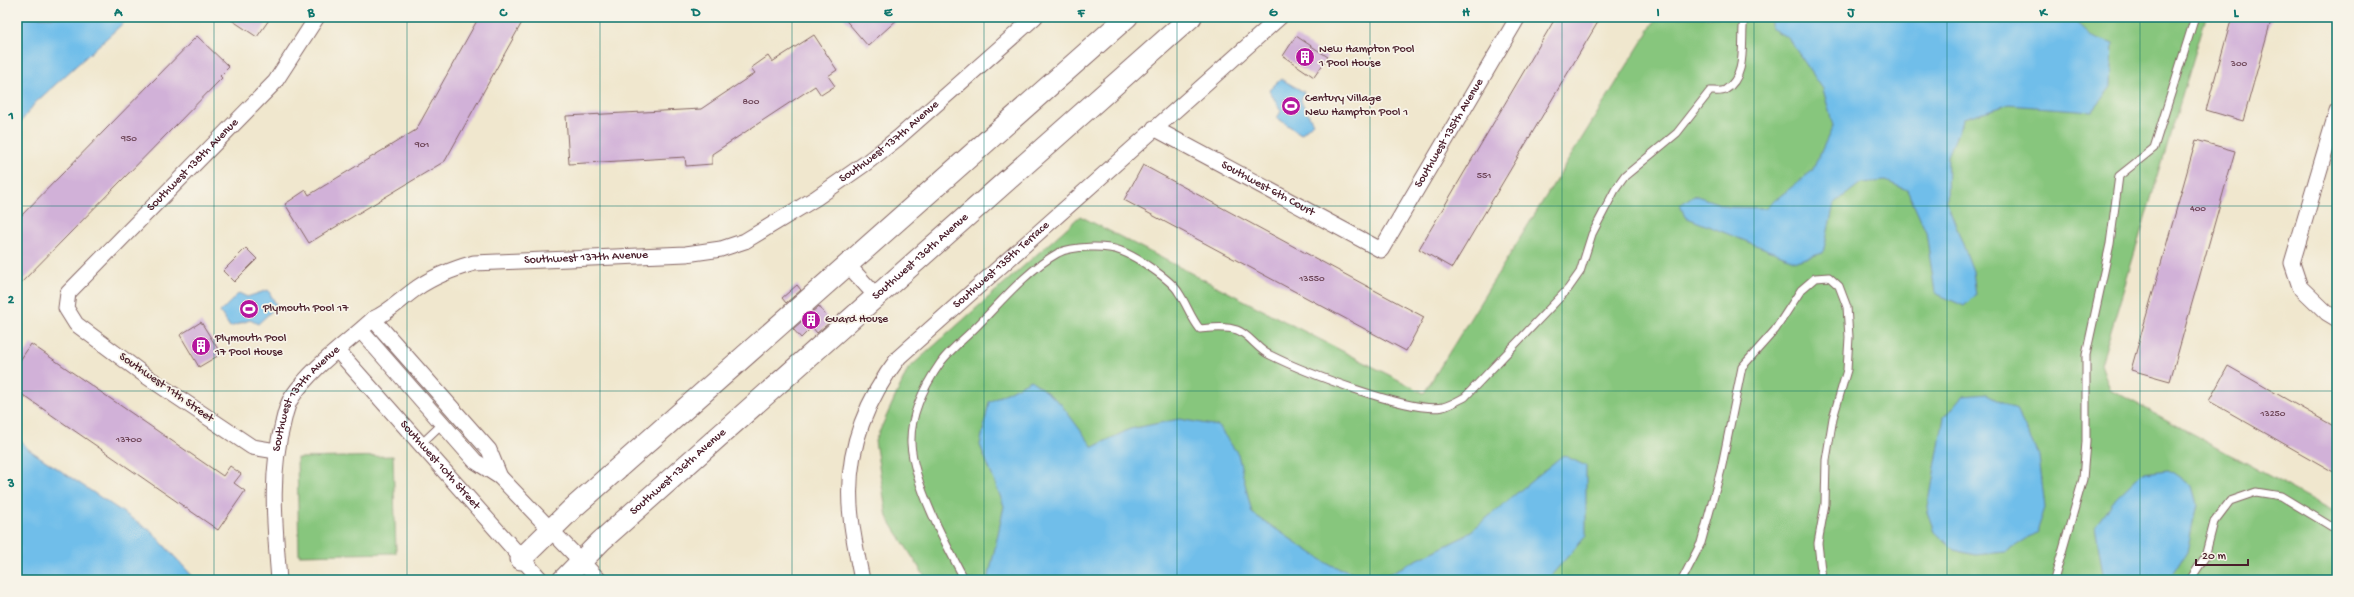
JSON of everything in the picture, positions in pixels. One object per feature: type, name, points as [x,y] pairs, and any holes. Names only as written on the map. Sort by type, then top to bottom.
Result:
[{"type":"street","name":"Southwest 138th Avenue","points":[[66,308],[68,293],[275,82],[317,17]]},
{"type":"street","name":"Southwest 137th Avenue","points":[[279,580],[275,535],[276,451],[291,399],[319,366],[373,319],[384,315],[416,288],[445,272],[474,263],[686,254],[721,249],[745,241],[816,198],[866,163],[898,138],[1035,17]]},
{"type":"street","points":[[521,559],[573,508],[1127,17]]},
{"type":"street","name":"Southwest 136th Avenue","points":[[563,580],[580,561],[1191,17]]},
{"type":"street","name":"Southwest 135th Terrace","points":[[862,580],[850,516],[849,499],[852,456],[863,418],[884,377],[899,357],[1280,17]]},
{"type":"street","name":"Southwest 135th Avenue","points":[[1381,250],[1518,17]]},
{"type":"street","points":[[2337,111],[2292,263],[2300,287],[2327,314],[2337,319]]},
{"type":"street","name":"Southwest 6th Court","points":[[1154,128],[1381,250]]},
{"type":"street","points":[[847,264],[877,297]]},
{"type":"street","name":"Southwest 11th Street","points":[[66,308],[76,324],[232,435],[252,447],[276,451]]},
{"type":"street","points":[[373,319],[489,450],[500,477]]},
{"type":"street","points":[[361,331],[475,461],[500,477],[599,580]]},
{"type":"street","name":"Southwest 10th Street","points":[[338,351],[541,580]]},
{"type":"lane","points":[[965,580],[942,538],[920,481],[911,444],[913,418],[922,394],[942,361],[1032,272],[1059,253],[1086,246],[1120,250],[1153,269],[1179,291],[1191,318],[1200,329],[1217,328],[1237,330],[1268,354],[1301,370],[1394,400],[1423,407],[1443,407],[1465,397],[1518,339],[1568,289],[1580,272],[1592,234],[1615,190],[1625,176],[1677,133],[1710,92],[1725,90],[1737,78],[1742,56],[1744,17]]},
{"type":"lane","points":[[2054,580],[2083,479],[2086,442],[2086,355],[2110,244],[2119,176],[2154,148],[2195,17]]},
{"type":"lane","points":[[1682,580],[1701,543],[1720,470],[1742,367],[1775,330],[1801,290],[1815,278],[1829,277],[1839,286],[1846,307],[1849,337],[1847,370],[1832,418],[1826,460],[1825,504],[1818,543],[1822,580]]},
{"type":"lane","points":[[421,444],[442,424]]},
{"type":"lane","points":[[2190,580],[2205,557],[2214,522],[2230,501],[2243,496],[2256,492],[2281,496],[2337,530]]},
{"type":"green space","points":[[1657,17],[2206,17],[2101,364],[2110,389],[2337,513],[2337,580],[927,580],[887,517],[875,441],[908,369],[1080,216],[1424,393]]},
{"type":"green space","points":[[393,456],[396,553],[299,555],[297,458]]},
{"type":"water","points":[[17,17],[130,17],[35,103],[17,127]]},
{"type":"water","points":[[1771,17],[2070,17],[2090,35],[2113,44],[2111,87],[2092,111],[2007,105],[1964,118],[1948,156],[1947,202],[1973,271],[1976,295],[1964,306],[1935,293],[1926,232],[1907,190],[1886,181],[1861,183],[1834,204],[1823,253],[1796,261],[1685,217],[1680,205],[1694,195],[1729,207],[1765,208],[1812,171],[1833,126],[1823,89],[1788,38],[1771,28]]},
{"type":"water","name":"Century Village New Hampton Pool 1","points":[[1281,79],[1304,92],[1301,101],[1313,123],[1301,134],[1277,118],[1281,111],[1269,90]]},
{"type":"water","name":"Plymouth Pool 17","points":[[268,290],[277,306],[258,324],[250,320],[230,327],[220,312],[239,293],[247,297]]},
{"type":"water","points":[[1031,380],[1060,403],[1093,447],[1130,429],[1179,419],[1218,426],[1238,454],[1252,513],[1328,564],[1376,580],[988,580],[1004,506],[980,445],[989,402]]},
{"type":"water","points":[[1987,394],[2016,409],[2039,456],[2045,508],[2037,532],[2006,552],[1975,555],[1954,550],[1934,531],[1927,512],[1944,417],[1962,396]]},
{"type":"water","points":[[17,435],[28,449],[151,531],[196,580],[17,580]]},
{"type":"water","points":[[1563,455],[1586,466],[1586,536],[1547,580],[1376,580],[1465,536]]},
{"type":"water","points":[[2169,470],[2192,486],[2197,504],[2187,552],[2173,574],[2165,580],[2104,580],[2095,526],[2116,498],[2142,473]]},
{"type":"building","points":[[227,17],[271,17],[257,37]]},
{"type":"building","points":[[479,17],[525,17],[445,161],[309,243],[285,204],[306,190],[309,195],[416,130]]},
{"type":"building","points":[[843,17],[900,17],[868,46]]},
{"type":"building","points":[[1556,17],[1601,17],[1452,268],[1419,249]]},
{"type":"building","points":[[2232,17],[2272,17],[2243,121],[2206,110]]},
{"type":"building","points":[[814,35],[837,70],[828,76],[835,86],[821,95],[815,86],[712,154],[712,164],[686,166],[685,157],[569,164],[566,116],[701,109],[755,73],[751,68],[768,56],[772,62]]},
{"type":"building","points":[[197,36],[229,67],[220,76],[222,78],[17,287],[17,220]]},
{"type":"building","name":"New Hampton Pool 1 Pool House","points":[[1296,36],[1328,57],[1314,77],[1283,56]]},
{"type":"building","points":[[2196,140],[2235,151],[2170,381],[2131,370]]},
{"type":"building","points":[[1143,165],[1424,317],[1406,351],[1124,200]]},
{"type":"building","points":[[246,248],[257,259],[234,282],[223,271]]},
{"type":"building","points":[[797,285],[801,290],[786,303],[782,298]]},
{"type":"building","name":"Guard House","points":[[819,306],[830,322],[817,333],[812,327],[801,338],[793,329]]},
{"type":"building","name":"Plymouth Pool 17 Pool House","points":[[201,322],[221,354],[199,367],[180,335]]},
{"type":"building","points":[[31,344],[223,476],[230,466],[241,474],[234,483],[245,491],[218,530],[17,391],[17,365]]},
{"type":"building","points":[[2228,366],[2337,428],[2337,474],[2209,401]]},
{"type":"place","name":"New Hampton Pool 1 Pool House","points":[[1305,57]]},
{"type":"place","name":"Century Village New Hampton Pool 1","points":[[1291,106]]},
{"type":"place","name":"Plymouth Pool 17","points":[[249,309]]},
{"type":"place","name":"Guard House","points":[[811,320]]},
{"type":"place","name":"Plymouth Pool 17 Pool House","points":[[201,346]]}]
